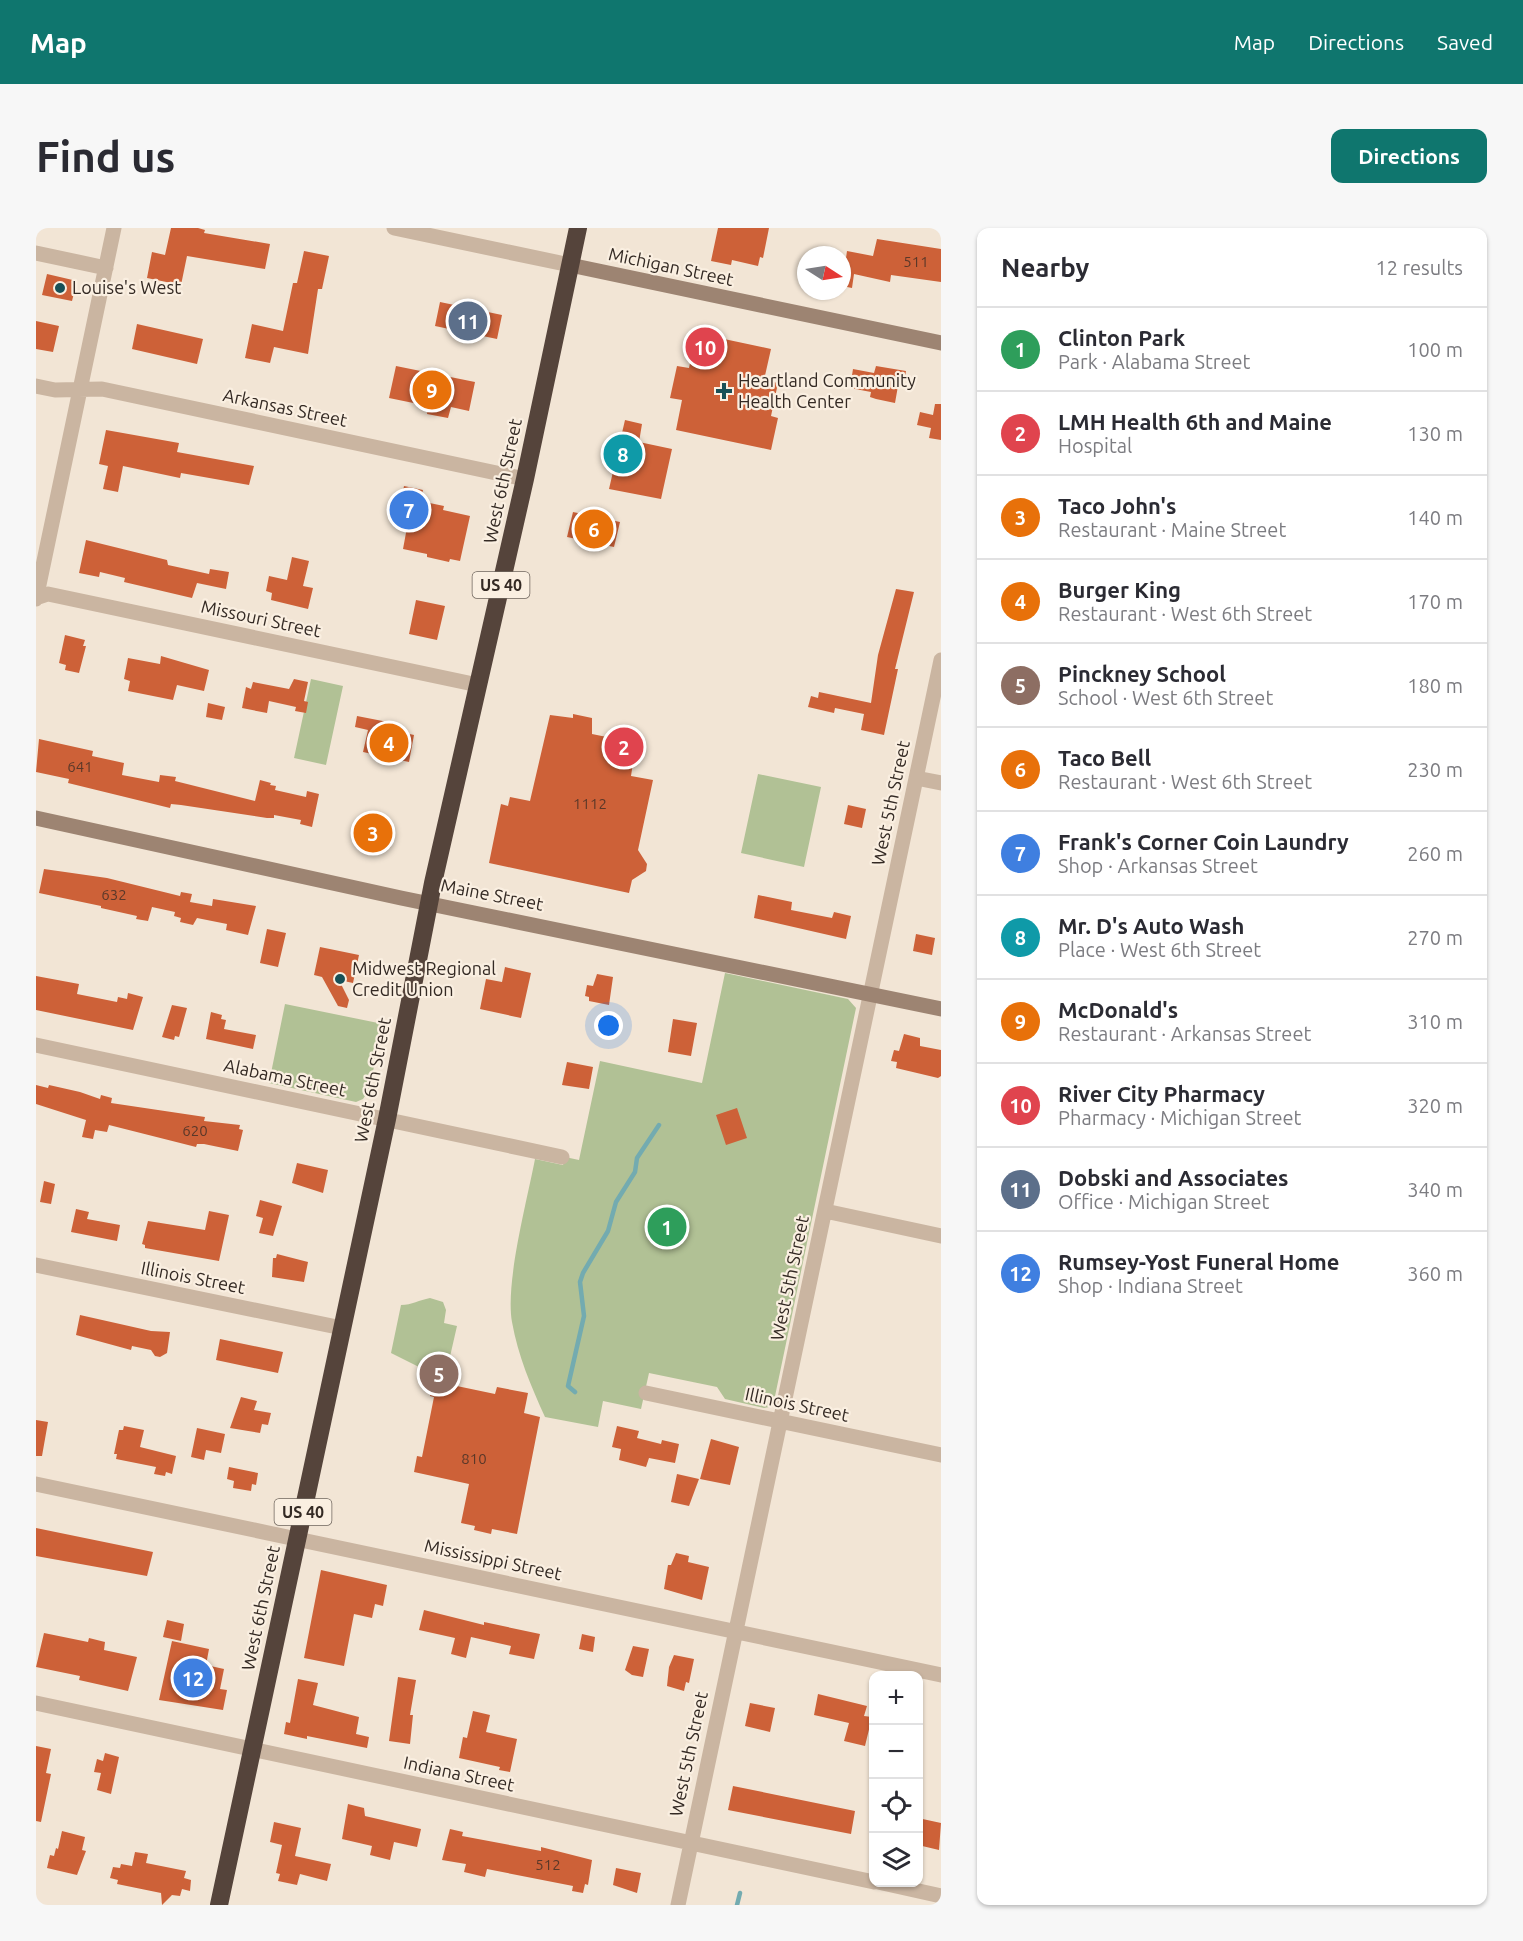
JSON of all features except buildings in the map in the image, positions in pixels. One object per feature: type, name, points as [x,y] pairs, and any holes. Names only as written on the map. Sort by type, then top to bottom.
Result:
[{"type":"highway","name":"West 6th Street","points":[[219,1905],[387,1119],[429,903],[525,479],[578,228]]},
{"type":"street","points":[[36,598],[114,228]]},
{"type":"street","name":"Michigan Street","points":[[394,228],[941,343]]},
{"type":"street","points":[[36,253],[106,268]]},
{"type":"street","name":"Arkansas Street","points":[[36,386],[55,390],[102,389],[525,479]]},
{"type":"street","name":"Missouri Street","points":[[36,598],[48,594],[478,685]]},
{"type":"street","name":"West 5th Street","points":[[678,1905],[941,660]]},
{"type":"street","points":[[916,778],[941,783]]},
{"type":"street","name":"Maine Street","points":[[36,818],[429,903],[941,1009]]},
{"type":"street","name":"Alabama Street","points":[[36,1045],[562,1157]]},
{"type":"street","points":[[825,1211],[941,1236]]},
{"type":"street","name":"Illinois Street","points":[[36,1265],[342,1328]]},
{"type":"street","name":"Illinois Street","points":[[646,1393],[941,1455]]},
{"type":"street","name":"Mississippi Street","points":[[36,1484],[941,1675]]},
{"type":"street","name":"Indiana Street","points":[[36,1703],[869,1881]]},
{"type":"street","name":"Indiana Street","points":[[899,1887],[941,1896]]},
{"type":"green space","points":[[311,679],[343,686],[326,765],[294,758]]},
{"type":"green space","points":[[758,774],[821,787],[804,867],[741,853]]},
{"type":"green space","points":[[725,973],[848,999],[856,1008],[774,1401],[769,1407],[764,1408],[725,1399],[717,1387],[649,1373],[641,1409],[603,1401],[598,1427],[545,1417],[521,1359],[512,1322],[511,1306],[514,1264],[535,1159],[563,1165],[565,1157],[579,1160],[600,1061],[702,1083]]},
{"type":"green space","points":[[285,1004],[383,1024],[369,1090],[363,1099],[356,1102],[269,1083]]},
{"type":"green space","points":[[430,1298],[443,1302],[446,1310],[444,1323],[457,1326],[446,1374],[419,1367],[391,1353],[401,1305]]},
{"type":"waterway","points":[[575,1392],[568,1386],[584,1316],[580,1282],[608,1231],[616,1202],[635,1172],[637,1158],[659,1125]]},
{"type":"waterway","points":[[737,1905],[740,1893]]},
{"type":"place","name":"Louise's West","points":[[60,288]]},
{"type":"place","name":"Dobski and Associates","points":[[468,321]]},
{"type":"place","name":"River City Pharmacy","points":[[705,347]]},
{"type":"place","name":"McDonald's","points":[[432,390]]},
{"type":"place","name":"Heartland Community Health Center","points":[[724,391]]},
{"type":"place","name":"Mr. D's Auto Wash","points":[[623,454]]},
{"type":"place","name":"Frank's Corner Coin Laundry","points":[[409,510]]},
{"type":"place","name":"Taco Bell","points":[[594,529]]},
{"type":"place","name":"Burger King","points":[[389,743]]},
{"type":"place","name":"LMH Health 6th and Maine","points":[[624,747]]},
{"type":"place","name":"Taco John's","points":[[373,833]]},
{"type":"place","name":"Midwest Regional Credit Union","points":[[340,979]]},
{"type":"place","name":"Clinton Park","points":[[667,1227]]},
{"type":"place","name":"Pinckney School","points":[[439,1374]]},
{"type":"place","name":"Rumsey-Yost Funeral Home","points":[[193,1678]]}]
